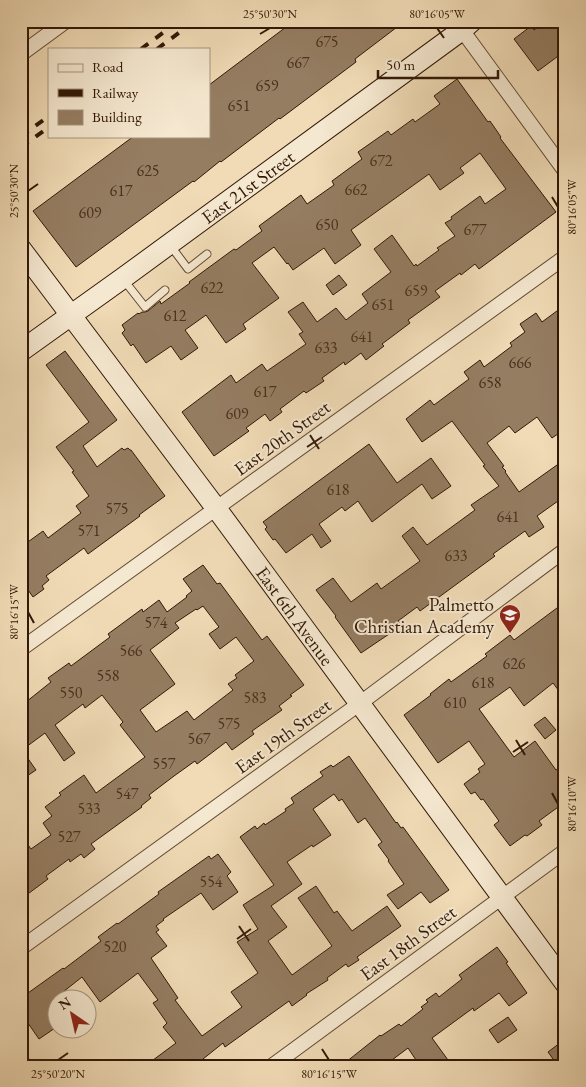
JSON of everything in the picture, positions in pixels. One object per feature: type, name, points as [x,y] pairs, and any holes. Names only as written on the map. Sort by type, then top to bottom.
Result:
[{"type":"street","points":[[21,54],[66,21]]},
{"type":"street","points":[[467,26],[565,171]]},
{"type":"street","name":"East 21st Street","points":[[21,351],[467,26]]},
{"type":"street","name":"East 6th Avenue","points":[[21,249],[216,508],[565,983]]},
{"type":"street","name":"East 20th Street","points":[[21,649],[565,257]]},
{"type":"street","name":"East 19th Street","points":[[21,948],[360,704],[565,550]]},
{"type":"street","name":"East 18th Street","points":[[272,1066],[565,850]]},
{"type":"street","points":[[21,1061],[25,1066]]},
{"type":"lane","points":[[169,244],[188,269],[207,254]]},
{"type":"lane","points":[[123,278],[145,307],[165,290]]},
{"type":"building","points":[[294,21],[405,21],[355,59],[356,62],[280,119],[76,267],[33,211],[131,138],[210,138],[210,84]]},
{"type":"building","points":[[546,21],[565,21],[565,51],[538,71],[514,39],[531,26],[534,30]]},
{"type":"building","points":[[457,79],[556,212],[479,269],[475,264],[435,291],[440,297],[408,320],[410,323],[382,344],[384,346],[366,360],[361,353],[345,365],[344,362],[322,378],[324,381],[306,393],[304,391],[280,409],[282,412],[270,421],[265,414],[246,428],[249,431],[214,456],[182,412],[231,375],[236,383],[262,364],[267,371],[306,344],[299,334],[303,332],[288,312],[303,302],[317,322],[336,308],[346,320],[368,303],[362,294],[391,272],[374,249],[392,235],[414,266],[416,264],[417,266],[439,250],[437,248],[455,236],[445,223],[452,219],[451,217],[480,196],[485,204],[506,189],[480,153],[460,168],[464,173],[440,190],[429,174],[351,230],[361,245],[335,264],[324,248],[293,270],[274,247],[252,263],[279,298],[243,324],[246,329],[226,343],[206,315],[185,330],[198,348],[181,360],[171,346],[146,363],[133,344],[131,346],[122,333],[125,330],[122,325],[138,313],[148,311],[160,301],[161,304],[234,249],[236,250],[262,231],[259,226],[301,195],[307,204],[334,185],[332,181],[362,159],[358,152],[388,131],[391,135],[413,119],[415,122],[440,104],[434,96]]},
{"type":"building","points":[[339,275],[347,285],[333,295],[326,285]]},
{"type":"building","points":[[565,305],[565,429],[552,438],[537,417],[515,433],[509,426],[487,443],[504,466],[502,467],[519,492],[557,465],[565,477],[565,496],[537,516],[544,527],[529,537],[525,531],[493,554],[495,556],[420,611],[417,607],[398,621],[401,626],[361,653],[316,590],[333,578],[351,602],[377,583],[381,589],[420,561],[402,536],[413,527],[427,545],[475,510],[471,505],[499,486],[452,421],[422,442],[406,419],[430,400],[434,405],[469,379],[464,372],[480,360],[484,367],[512,346],[510,343],[525,332],[520,324],[536,313],[542,322]]},
{"type":"building","points":[[65,351],[117,420],[83,446],[97,467],[122,448],[124,450],[128,448],[165,496],[88,554],[84,548],[46,576],[49,580],[42,586],[44,589],[33,597],[21,580],[21,547],[43,531],[48,538],[81,513],[76,506],[89,496],[72,472],[74,471],[56,447],[89,422],[46,365]]},
{"type":"building","points":[[369,444],[397,483],[431,458],[451,486],[432,499],[422,484],[372,522],[358,501],[345,511],[342,507],[319,524],[331,541],[321,548],[312,534],[286,553],[275,539],[273,540],[265,529],[267,527],[263,522]]},
{"type":"building","points":[[203,565],[217,584],[220,583],[262,640],[267,636],[304,685],[279,706],[282,710],[252,731],[254,734],[232,750],[226,742],[197,764],[195,761],[149,795],[151,798],[142,807],[91,844],[95,849],[84,858],[81,854],[70,862],[69,859],[46,876],[48,879],[21,899],[21,835],[31,849],[51,835],[43,823],[52,816],[45,807],[61,795],[59,793],[84,775],[96,793],[145,757],[120,725],[123,722],[102,695],[85,708],[83,704],[55,725],[75,753],[64,761],[45,733],[22,750],[36,770],[21,780],[21,706],[51,682],[48,678],[69,663],[71,666],[110,637],[108,634],[142,609],[143,612],[159,600],[167,612],[187,597],[192,591],[183,579]],"holes":[[[203,606],[219,627],[209,634],[220,649],[236,637],[254,661],[235,675],[237,678],[228,684],[233,690],[194,720],[187,711],[156,732],[140,710],[175,684],[150,650],[179,628],[175,623]]]},
{"type":"building","points":[[565,602],[565,699],[553,683],[524,706],[510,687],[479,709],[514,757],[535,741],[556,770],[565,764],[565,802],[539,821],[542,825],[510,846],[494,825],[499,821],[483,799],[481,800],[475,792],[471,794],[464,784],[480,772],[478,769],[485,764],[469,741],[438,763],[404,715],[449,679],[451,682],[487,656],[485,654],[510,635],[514,640]]},
{"type":"building","points":[[545,717],[556,730],[545,739],[534,725]]},
{"type":"building","points":[[349,756],[396,823],[401,828],[403,827],[449,890],[430,903],[421,892],[398,909],[387,895],[404,884],[378,845],[382,842],[365,818],[358,823],[342,799],[339,801],[334,794],[313,809],[331,835],[287,862],[302,884],[271,906],[287,927],[268,941],[292,975],[332,946],[298,898],[316,886],[334,913],[337,911],[352,931],[387,906],[401,926],[357,957],[359,960],[348,967],[346,964],[327,978],[328,980],[306,994],[292,1006],[289,1001],[225,1047],[223,1043],[203,1059],[208,1066],[145,1066],[176,1043],[163,1027],[167,1023],[153,1003],[158,1000],[138,973],[100,1002],[98,999],[98,990],[91,990],[82,977],[66,990],[48,990],[48,1033],[39,1039],[21,1013],[21,998],[101,941],[98,937],[159,894],[158,892],[209,856],[211,859],[218,854],[231,872],[227,876],[238,892],[213,910],[201,893],[163,919],[156,926],[159,930],[156,932],[167,946],[151,958],[178,998],[175,1000],[202,1036],[242,1007],[231,992],[258,973],[237,942],[258,929],[243,905],[274,885],[240,837],[255,826],[257,829],[286,811],[285,809],[294,803],[291,798],[323,776],[320,772],[331,765],[333,767]]},
{"type":"building","points":[[497,947],[527,993],[509,1006],[499,993],[474,1011],[473,1008],[432,1038],[448,1060],[439,1066],[420,1066],[408,1048],[384,1066],[341,1066],[380,1035],[399,1024],[401,1026],[423,1009],[421,1007],[428,1002],[426,1000],[436,993],[439,997],[462,979],[459,975]]},
{"type":"building","points":[[508,1017],[517,1030],[498,1043],[489,1030]]},
{"type":"building","points":[[565,1039],[565,1066],[558,1066],[548,1052]]},
{"type":"railway","points":[[142,48],[179,21]]},
{"type":"railway","points":[[158,48],[195,21]]},
{"type":"railway","points":[[21,136],[48,117]]},
{"type":"railway","points":[[21,147],[48,128]]},
{"type":"place","name":"Palmetto Christian Academy","points":[[510,634]]}]
